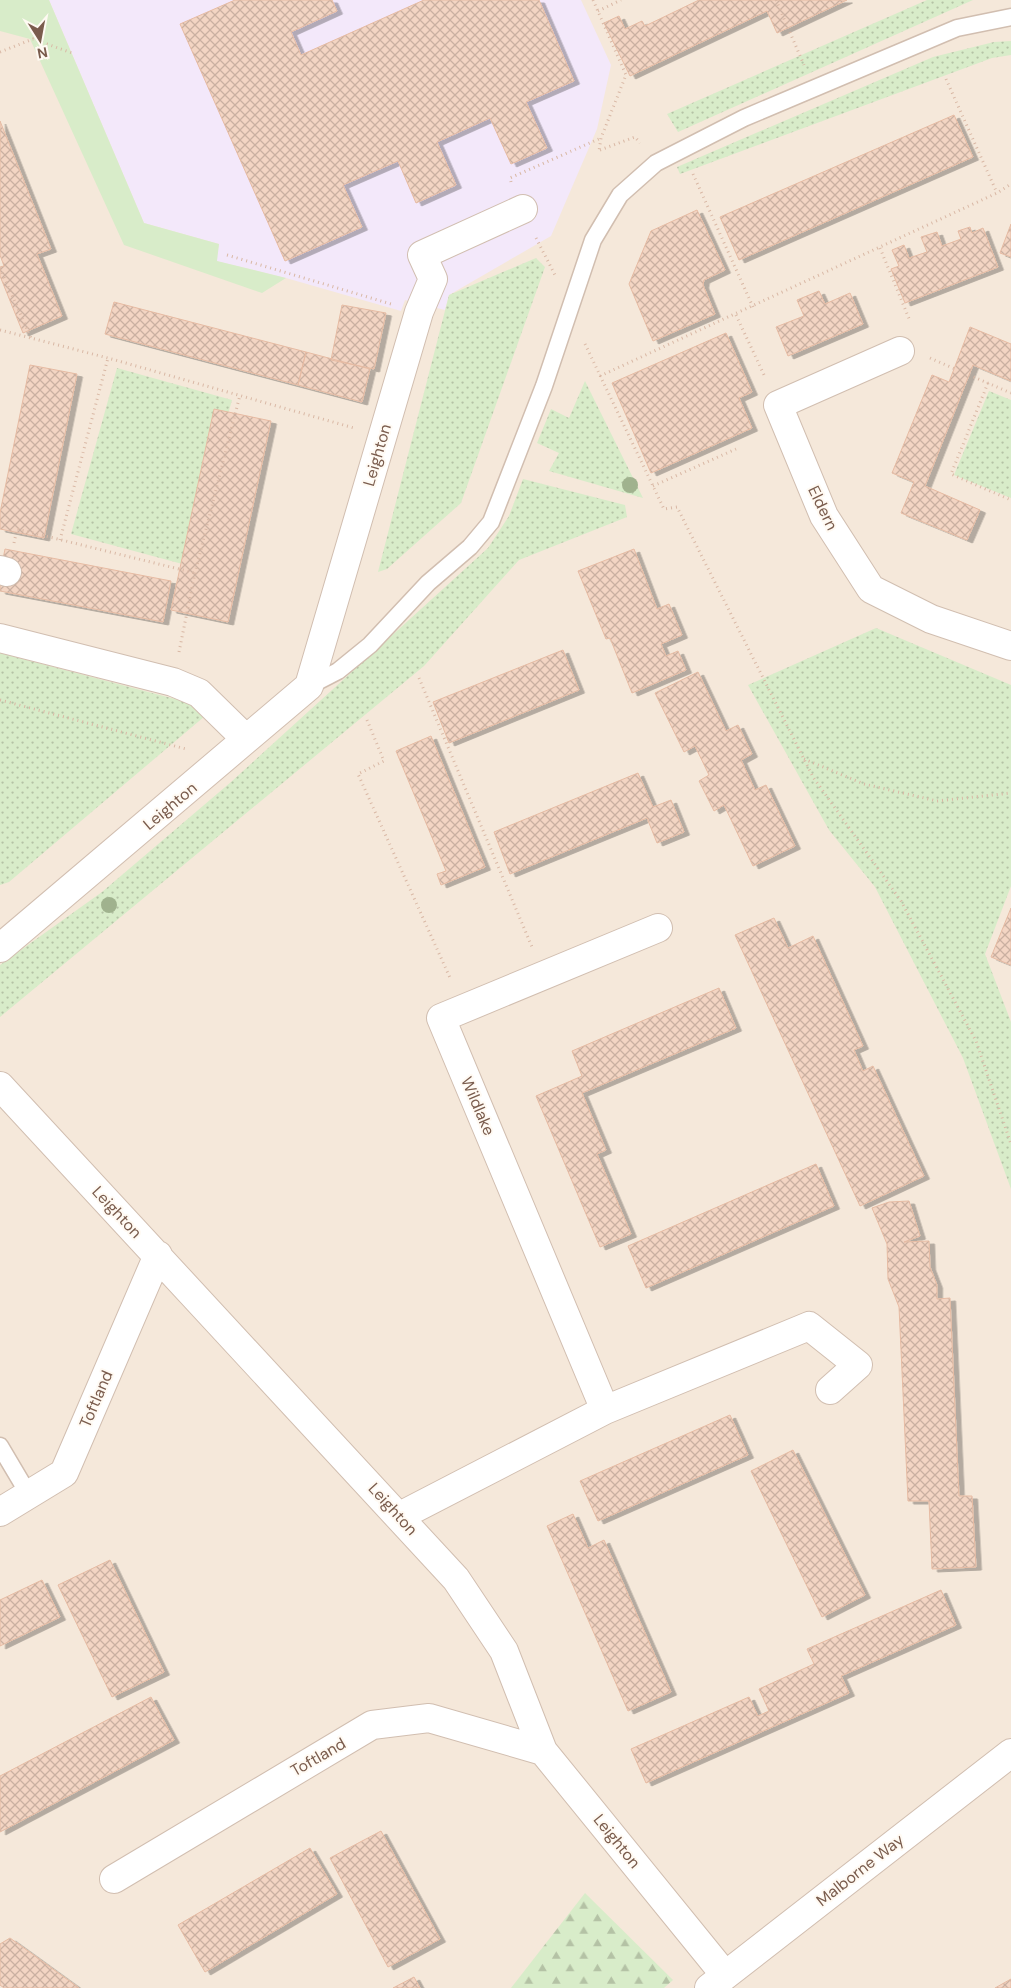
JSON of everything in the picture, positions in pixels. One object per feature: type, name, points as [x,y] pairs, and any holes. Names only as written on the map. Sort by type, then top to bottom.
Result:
[{"type":"street","name":"Leighton","points":[[0,948],[309,686],[419,312],[433,279],[422,256],[523,209]]},
{"type":"street","points":[[778,405],[912,354]]},
{"type":"street","name":"Eldern","points":[[778,405],[824,516],[871,589],[931,619],[1011,646]]},
{"type":"street","points":[[0,638],[172,682],[199,693],[246,739]]},
{"type":"street","name":"Wildlake","points":[[605,1410],[441,1018],[658,928]]},
{"type":"street","name":"Leighton","points":[[0,1086],[400,1516],[456,1579],[504,1651],[542,1751],[717,1981]]},
{"type":"street","name":"Toftland","points":[[0,1512],[64,1473],[158,1256]]},
{"type":"street","points":[[400,1516],[605,1410],[809,1326],[858,1365],[830,1390]]},
{"type":"street","name":"Toftland","points":[[114,1879],[372,1725],[428,1718],[542,1751]]},
{"type":"street","name":"Malborne Way","points":[[717,1981],[1011,1753]]},
{"type":"lane","points":[[309,686],[338,671],[370,645],[428,583],[470,546],[491,522],[544,386],[593,240],[620,195],[656,163],[744,118],[957,28],[1011,17]]},
{"type":"lane","points":[[0,1446],[29,1495]]},
{"type":"path","points":[[593,0],[626,74],[601,138],[599,151]]},
{"type":"path","points":[[598,11],[621,0]]},
{"type":"path","points":[[776,0],[814,88]]},
{"type":"path","points":[[0,52],[33,39],[72,53]]},
{"type":"path","points":[[946,79],[997,193]]},
{"type":"path","points":[[693,174],[753,307]]},
{"type":"path","points":[[600,376],[880,248],[997,193],[1011,184]]},
{"type":"path","points":[[880,248],[911,325]]},
{"type":"path","points":[[0,268],[31,338]]},
{"type":"path","points":[[736,315],[778,405]]},
{"type":"path","points":[[0,330],[108,358],[383,436]]},
{"type":"path","points":[[581,336],[664,509],[677,507],[813,777],[901,901],[976,1041],[1011,1144]]},
{"type":"path","points":[[912,354],[955,369]]},
{"type":"path","points":[[60,540],[108,358]]},
{"type":"path","points":[[969,375],[1011,393]]},
{"type":"path","points":[[988,383],[951,474],[1011,500]]},
{"type":"path","points":[[172,682],[195,573],[240,395]]},
{"type":"path","points":[[653,486],[736,449]]},
{"type":"path","points":[[4,571],[17,530],[195,573]]},
{"type":"path","points":[[419,678],[544,976]]},
{"type":"path","points":[[0,700],[191,750]]},
{"type":"path","points":[[367,720],[384,761],[358,774],[464,1009]]},
{"type":"path","points":[[804,758],[818,766],[864,784],[937,801],[1011,793]]},
{"type":"shaded area","points":[[0,0],[1011,0],[1011,1988],[0,1988]]},
{"type":"shaded area","points":[[49,0],[581,0],[611,65],[597,129],[551,236],[449,295],[445,310],[405,300],[401,311],[286,278],[216,261],[219,244],[144,223]]},
{"type":"green space","points":[[0,0],[49,0],[144,223],[219,244],[217,261],[286,278],[262,293],[124,245],[30,39],[0,31]]},
{"type":"green space","points":[[927,0],[973,0],[678,132],[667,114]]},
{"type":"green space","points":[[1011,41],[1011,55],[992,58],[680,174],[677,167],[933,57],[994,42]]},
{"type":"green space","points":[[536,258],[545,267],[461,503],[387,569],[378,572],[449,295]]},
{"type":"green space","points":[[117,368],[232,400],[186,565],[71,534]]},
{"type":"green space","points":[[585,381],[643,498],[549,471],[559,453],[537,443],[551,409],[569,418]]},
{"type":"green space","points":[[989,391],[1011,400],[1011,498],[954,475]]},
{"type":"green space","points":[[523,479],[625,505],[627,517],[519,560],[424,666],[0,1017],[0,965],[102,892],[231,782],[488,548],[509,516]]},
{"type":"green space","points":[[876,628],[1011,685],[1011,886],[985,954],[1011,1022],[1011,1189],[963,1058],[875,887],[829,830],[748,685]]},
{"type":"green space","points":[[0,653],[198,705],[205,716],[9,882],[0,885]]},
{"type":"green space","points":[[585,1893],[673,1980],[664,1988],[511,1988]]},
{"type":"building","points":[[235,0],[332,0],[337,11],[291,32],[301,55],[424,0],[539,0],[574,81],[526,102],[547,148],[511,164],[490,118],[437,142],[456,185],[416,203],[398,161],[343,185],[362,227],[285,261],[180,24]]},
{"type":"building","points":[[699,0],[847,0],[777,33],[767,11],[630,76],[604,23],[619,16],[625,29],[642,21],[645,26]]},
{"type":"building","points":[[954,115],[973,157],[739,260],[720,217]]},
{"type":"building","points":[[0,121],[51,249],[37,254],[62,316],[23,333],[0,276],[0,267],[4,266],[0,255]]},
{"type":"building","points":[[697,210],[725,270],[704,280],[703,285],[715,314],[653,341],[629,284],[651,231]]},
{"type":"building","points":[[1011,224],[1011,257],[1000,253]]},
{"type":"building","points":[[970,227],[972,233],[983,228],[998,267],[905,303],[891,269],[899,266],[892,250],[904,245],[909,258],[927,252],[921,237],[937,232],[942,246],[961,239],[958,231]]},
{"type":"building","points":[[819,291],[825,304],[850,293],[863,324],[788,356],[776,327],[804,316],[797,300]]},
{"type":"building","points":[[114,302],[306,352],[298,385],[105,334]]},
{"type":"building","points":[[342,305],[386,313],[374,369],[331,360]]},
{"type":"building","points":[[970,327],[1011,344],[1011,381],[973,365],[925,486],[980,510],[967,540],[901,513],[914,482],[892,473],[932,375],[949,382]]},
{"type":"building","points":[[726,333],[752,392],[739,398],[752,428],[651,473],[612,383]]},
{"type":"building","points":[[306,352],[370,369],[362,402],[298,385]]},
{"type":"building","points":[[30,365],[77,374],[44,538],[0,529],[0,513]]},
{"type":"building","points":[[214,409],[271,421],[228,622],[171,610]]},
{"type":"building","points":[[5,549],[171,581],[163,622],[0,591],[0,574]]},
{"type":"building","points":[[634,549],[657,609],[669,604],[682,635],[661,644],[666,656],[678,651],[686,670],[632,693],[610,638],[606,639],[578,571]]},
{"type":"building","points":[[563,650],[579,690],[449,743],[433,702]]},
{"type":"building","points":[[698,672],[726,731],[738,725],[752,754],[741,760],[755,790],[766,785],[795,846],[753,866],[724,805],[714,811],[699,781],[709,775],[695,746],[684,752],[655,693]]},
{"type":"building","points":[[431,736],[485,867],[441,885],[437,874],[446,871],[396,751]]},
{"type":"building","points":[[638,773],[653,807],[671,800],[684,832],[657,843],[647,818],[510,874],[494,832]]},
{"type":"building","points":[[1011,908],[1011,965],[991,957]]},
{"type":"building","points":[[774,918],[788,948],[813,936],[863,1046],[854,1050],[863,1071],[873,1066],[924,1176],[860,1206],[735,935]]},
{"type":"building","points":[[719,988],[736,1028],[582,1093],[606,1150],[597,1154],[631,1234],[600,1247],[536,1096],[582,1076],[572,1051]]},
{"type":"building","points":[[816,1164],[834,1206],[646,1288],[628,1246]]},
{"type":"building","points":[[909,1201],[920,1236],[904,1242],[929,1241],[930,1267],[937,1285],[937,1299],[950,1298],[959,1496],[972,1496],[976,1567],[932,1569],[929,1501],[908,1501],[899,1307],[888,1279],[887,1244],[872,1208],[889,1202]]},
{"type":"building","points":[[730,1415],[748,1455],[598,1521],[580,1481]]},
{"type":"building","points":[[793,1450],[865,1595],[822,1617],[751,1471]]},
{"type":"building","points":[[573,1514],[588,1548],[604,1540],[671,1692],[628,1711],[547,1526]]},
{"type":"building","points":[[110,1560],[164,1672],[112,1697],[58,1585]]},
{"type":"building","points":[[42,1580],[60,1617],[0,1646],[0,1600]]},
{"type":"building","points":[[941,1590],[956,1625],[841,1676],[849,1693],[646,1783],[631,1749],[749,1697],[758,1716],[769,1711],[759,1689],[814,1664],[807,1649]]},
{"type":"building","points":[[151,1697],[174,1740],[0,1832],[0,1776]]},
{"type":"building","points":[[381,1831],[440,1939],[388,1967],[330,1858]]},
{"type":"building","points":[[310,1848],[337,1894],[205,1972],[178,1925]]},
{"type":"building","points":[[10,1938],[79,1988],[4,1988],[0,1985],[0,1944]]},
{"type":"building","points":[[414,1977],[420,1988],[393,1988]]},
{"type":"building","points":[[1011,1979],[1011,1988],[995,1988]]}]
